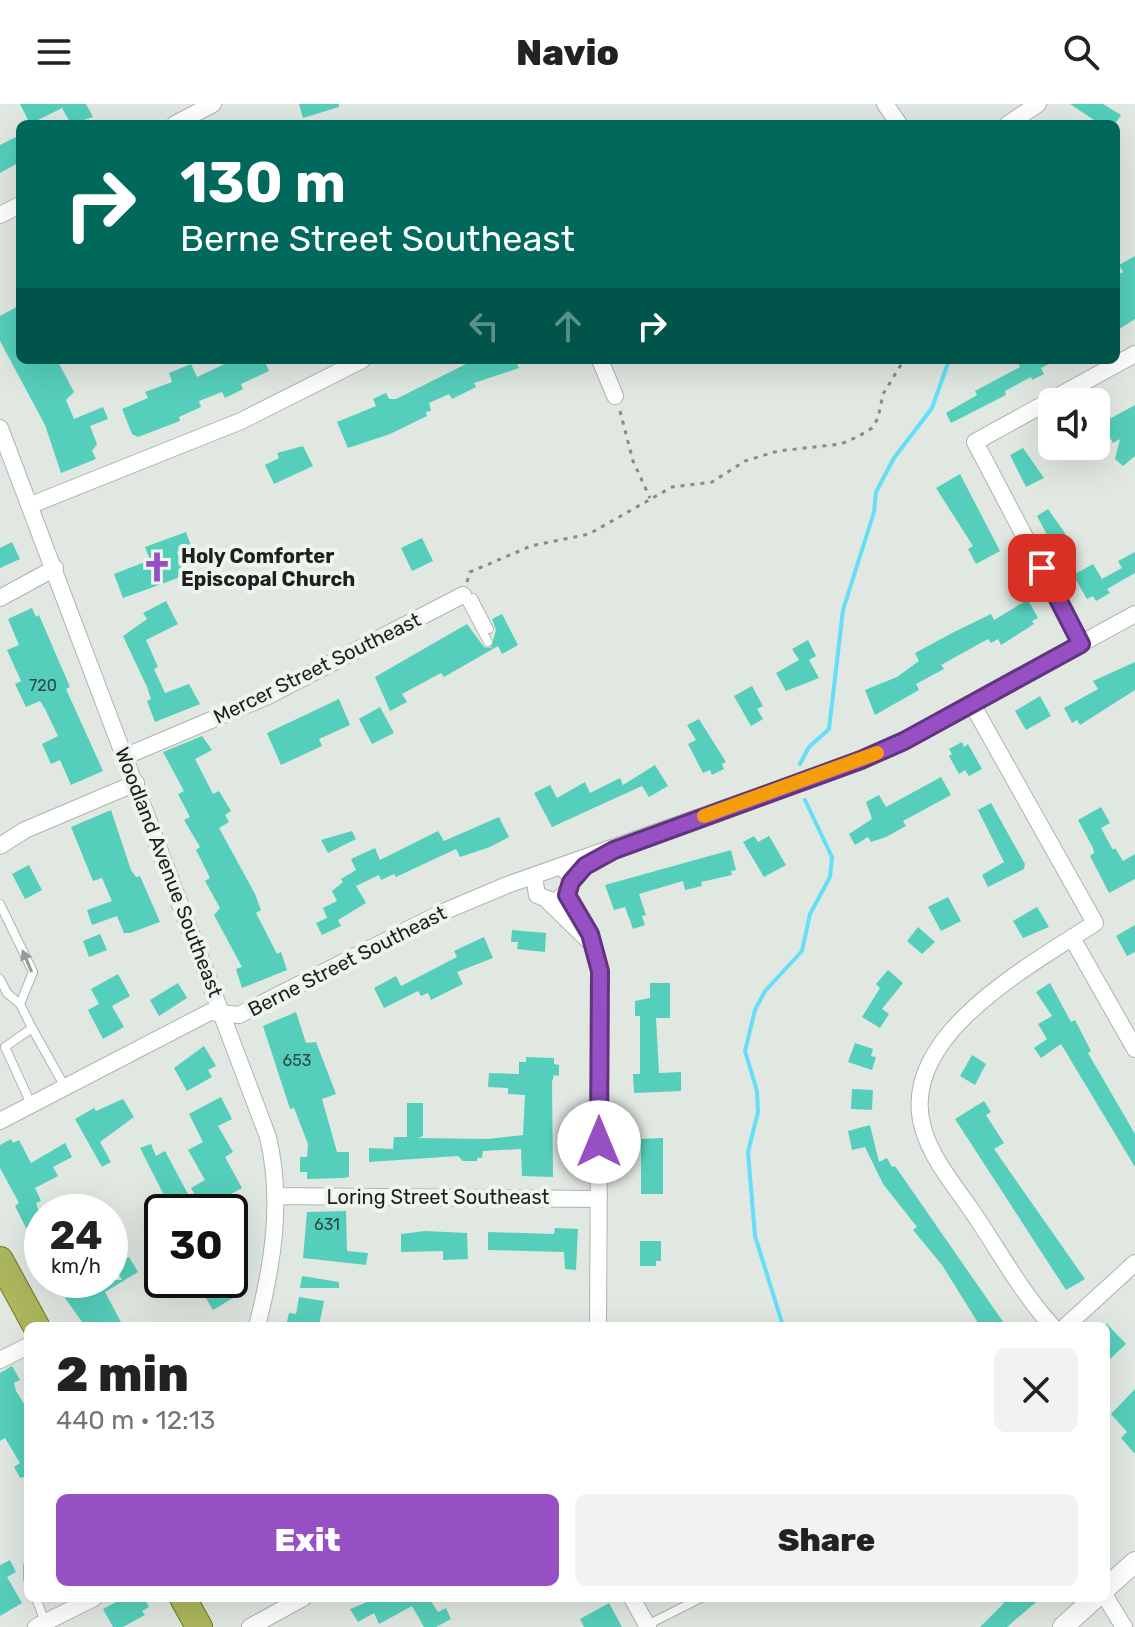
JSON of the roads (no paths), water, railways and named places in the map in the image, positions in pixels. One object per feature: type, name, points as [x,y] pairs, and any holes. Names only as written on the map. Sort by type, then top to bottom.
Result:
[{"type":"highway","points":[[0,1260],[34,1322]]},
{"type":"highway","points":[[185,1602],[199,1627]]},
{"type":"street","points":[[183,120],[213,104]]},
{"type":"street","points":[[1014,120],[1038,104]]},
{"type":"street","points":[[31,505],[241,421],[354,364]]},
{"type":"street","points":[[602,364],[615,396]]},
{"type":"street","points":[[1081,644],[975,442],[1117,364]]},
{"type":"street","name":"Woodland Avenue Southeast","points":[[0,428],[268,1137],[277,1196],[268,1283],[258,1322]]},
{"type":"street","points":[[0,598],[55,568]]},
{"type":"street","name":"Mercer Street Southeast","points":[[126,756],[268,696],[465,598]]},
{"type":"street","name":"Berne Street Southeast","points":[[0,1121],[210,1012],[239,1015],[478,897],[861,760],[972,704],[1135,614]]},
{"type":"street","points":[[972,704],[1095,923],[997,988],[964,1017],[928,1065],[919,1100],[923,1128],[940,1164],[1049,1322]]},
{"type":"street","points":[[0,846],[25,830],[136,783]]},
{"type":"street","name":"Berne Street Southeast","points":[[478,897],[543,898],[569,888],[585,866],[643,837]]},
{"type":"street","points":[[561,866],[566,870],[569,888],[600,971],[598,1322]]},
{"type":"street","points":[[534,876],[543,898],[591,943]]},
{"type":"street","points":[[1072,938],[1135,1049]]},
{"type":"street","name":"Loring Street Southeast","points":[[277,1196],[599,1199]]},
{"type":"street","points":[[1070,1322],[1135,1263]]},
{"type":"street","points":[[0,1360],[24,1348]]},
{"type":"street","points":[[1110,1584],[1135,1562]]},
{"type":"street","points":[[41,1625],[86,1602]]},
{"type":"street","points":[[250,1627],[296,1602]]},
{"type":"street","points":[[634,1602],[648,1626]]},
{"type":"street","points":[[1063,1627],[1091,1602]]},
{"type":"street","points":[[1108,1602],[1124,1627]]},
{"type":"lane","points":[[488,642],[465,598],[473,598],[489,629]]},
{"type":"lane","points":[[0,904],[33,972],[20,1004]]},
{"type":"lane","points":[[0,979],[7,993],[20,1004],[65,1087]]},
{"type":"lane","points":[[31,1104],[5,1047],[32,1028]]},
{"type":"lane","points":[[37,1602],[41,1625]]},
{"type":"lane","points":[[648,1626],[693,1602]]},
{"type":"waterway","points":[[800,764],[809,747],[829,729],[843,610],[874,512],[876,492],[894,458],[932,408],[948,364]]},
{"type":"waterway","points":[[782,1322],[755,1236],[748,1152],[758,1112],[757,1091],[745,1051],[755,1010],[765,991],[802,951],[810,914],[830,877],[832,857],[805,800]]},
{"type":"place","name":"Holy Comforter Episcopal Church","points":[[157,567]]}]
